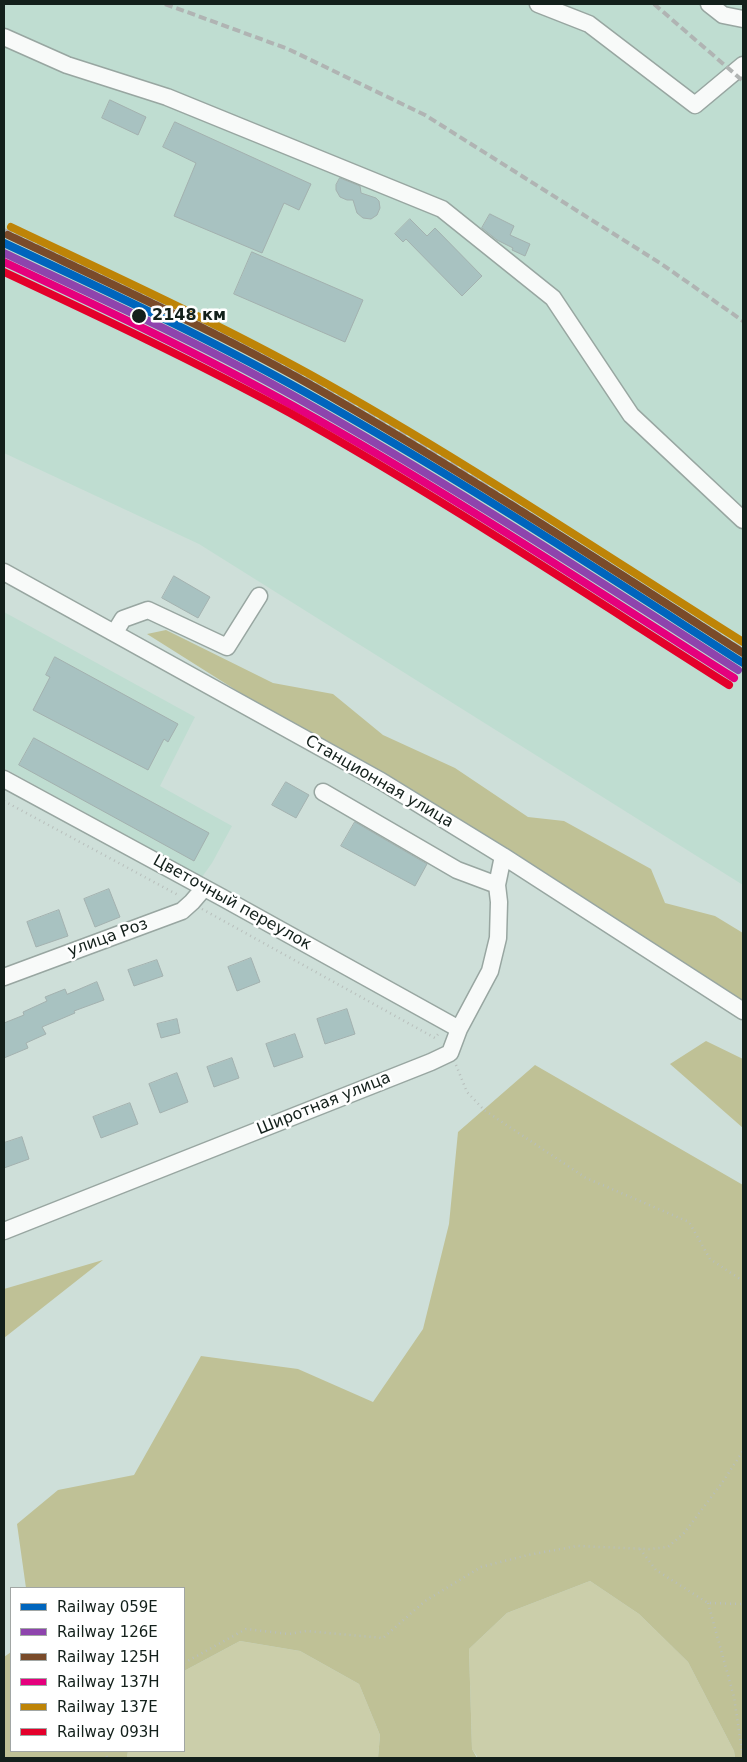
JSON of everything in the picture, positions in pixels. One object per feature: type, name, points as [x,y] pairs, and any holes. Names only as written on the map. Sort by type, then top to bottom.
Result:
[{"type":"street","points":[[538,4],[589,24],[695,105],[743,65]]},
{"type":"street","points":[[709,4],[723,15],[743,19]]},
{"type":"street","points":[[4,37],[67,65],[167,97],[442,209],[553,298],[631,415],[743,520]]},
{"type":"street","name":"Станционная улица","points":[[4,572],[381,781],[503,856],[743,1011]]},
{"type":"street","points":[[115,632],[123,619],[148,610],[227,647],[259,596]]},
{"type":"street","name":"Цветочный переулок","points":[[4,779],[459,1029]]},
{"type":"street","points":[[323,792],[457,870],[498,885]]},
{"type":"street","points":[[450,1052],[459,1029],[490,970],[498,938],[498,885],[503,856]]},
{"type":"street","name":"улица Роз","points":[[4,977],[182,911],[204,888]]},
{"type":"street","name":"Широтная улица","points":[[4,1231],[431,1062],[450,1052]]},
{"type":"path","points":[[450,1052],[467,1092],[484,1110],[586,1178],[689,1222],[710,1259],[743,1281]]},
{"type":"path","points":[[185,1662],[246,1629],[290,1634],[306,1631],[383,1638],[425,1601],[482,1567],[528,1555],[577,1546],[640,1549],[668,1547],[684,1534],[743,1451]]},
{"type":"path","points":[[640,1549],[656,1570],[708,1603],[743,1604]]},
{"type":"path","points":[[708,1603],[734,1697],[743,1758]]},
{"type":"shaded area","points":[[4,4],[743,4],[743,885],[199,544],[4,453]]},
{"type":"shaded area","points":[[4,612],[195,717],[160,786],[232,826],[212,863],[202,877],[4,768]]},
{"type":"shaded area","points":[[590,1581],[639,1614],[688,1662],[734,1751],[735,1758],[478,1758],[472,1749],[469,1649],[507,1613]]},
{"type":"shaded area","points":[[240,1641],[300,1651],[359,1684],[380,1735],[378,1758],[127,1758],[128,1752],[185,1752],[185,1670]]},
{"type":"green space","points":[[166,630],[273,683],[333,694],[383,735],[455,768],[528,817],[564,821],[651,869],[665,903],[715,916],[743,933],[743,1010],[147,634]]},
{"type":"green space","points":[[706,1041],[743,1059],[743,1128],[670,1064]]},
{"type":"green space","points":[[535,1065],[743,1185],[743,1758],[735,1758],[734,1751],[688,1662],[639,1614],[590,1581],[507,1613],[469,1649],[472,1749],[477,1758],[378,1758],[380,1735],[359,1684],[300,1651],[240,1641],[185,1670],[185,1587],[26,1587],[17,1524],[58,1490],[134,1475],[201,1356],[298,1369],[373,1402],[423,1329],[449,1224],[458,1132]]},
{"type":"green space","points":[[103,1260],[4,1338],[4,1289]]},
{"type":"green space","points":[[10,1653],[10,1752],[128,1752],[127,1758],[4,1758],[4,1657]]},
{"type":"building","points":[[110,100],[146,117],[138,135],[102,118]]},
{"type":"building","points":[[175,122],[311,184],[299,210],[284,203],[262,253],[174,216],[196,163],[163,147]]},
{"type":"building","points":[[340,178],[360,186],[361,193],[376,198],[379,201],[380,208],[377,215],[371,219],[363,218],[357,213],[353,200],[340,197],[336,190],[336,185]]},
{"type":"building","points":[[490,214],[514,226],[510,235],[530,244],[525,256],[512,250],[513,248],[497,240],[482,228]]},
{"type":"building","points":[[410,219],[427,236],[435,228],[482,276],[462,296],[406,239],[403,242],[395,234]]},
{"type":"building","points":[[252,252],[363,300],[345,342],[234,294]]},
{"type":"building","points":[[174,576],[210,597],[198,618],[162,598]]},
{"type":"building","points":[[55,657],[178,724],[168,742],[164,739],[148,770],[33,710],[50,677],[46,675]]},
{"type":"building","points":[[34,738],[209,833],[194,861],[19,765]]},
{"type":"building","points":[[286,782],[309,795],[296,818],[272,805]]},
{"type":"building","points":[[355,822],[427,864],[415,886],[341,846]]},
{"type":"building","points":[[109,889],[120,917],[95,927],[84,899]]},
{"type":"building","points":[[59,910],[68,936],[36,947],[27,922]]},
{"type":"building","points":[[251,958],[260,982],[237,991],[228,967]]},
{"type":"building","points":[[157,960],[163,976],[134,986],[128,970]]},
{"type":"building","points":[[97,982],[104,1000],[74,1011],[75,1013],[42,1027],[46,1034],[26,1043],[28,1048],[4,1058],[4,1023],[24,1015],[23,1012],[47,1001],[45,997],[65,989],[67,994]]},
{"type":"building","points":[[347,1009],[355,1034],[325,1044],[317,1019]]},
{"type":"building","points":[[177,1019],[180,1033],[161,1038],[157,1024]]},
{"type":"building","points":[[295,1034],[303,1057],[274,1067],[266,1044]]},
{"type":"building","points":[[232,1058],[239,1078],[214,1087],[207,1067]]},
{"type":"building","points":[[177,1073],[188,1102],[160,1113],[149,1084]]},
{"type":"building","points":[[130,1103],[138,1124],[101,1138],[93,1117]]},
{"type":"building","points":[[22,1137],[29,1159],[4,1168],[4,1143]]},
{"type":"railway","points":[[165,4],[288,49],[425,115],[660,263],[743,321]]},
{"type":"railway","points":[[654,4],[743,81]]},
{"type":"railway","points":[[4,230],[192,318],[330,389],[375,415],[743,650]]},
{"type":"rail line","name":"137Е","points":[[11,227],[200,317],[366,406],[475,472],[743,642]]},
{"type":"rail line","name":"125Н","points":[[8,235],[197,325],[309,384],[474,482],[743,653]]},
{"type":"rail line","name":"059Е","points":[[4,243],[192,333],[303,391],[415,456],[743,663]]},
{"type":"rail line","name":"126Е","points":[[4,253],[191,342],[301,400],[467,498],[738,670]]},
{"type":"rail line","name":"137Н","points":[[4,262],[187,350],[259,387],[351,439],[516,539],[734,678]]},
{"type":"rail line","name":"093Н","points":[[4,272],[184,358],[290,413],[457,512],[729,685]]},
{"type":"place","name":"2148 км","points":[[139,316]]}]
